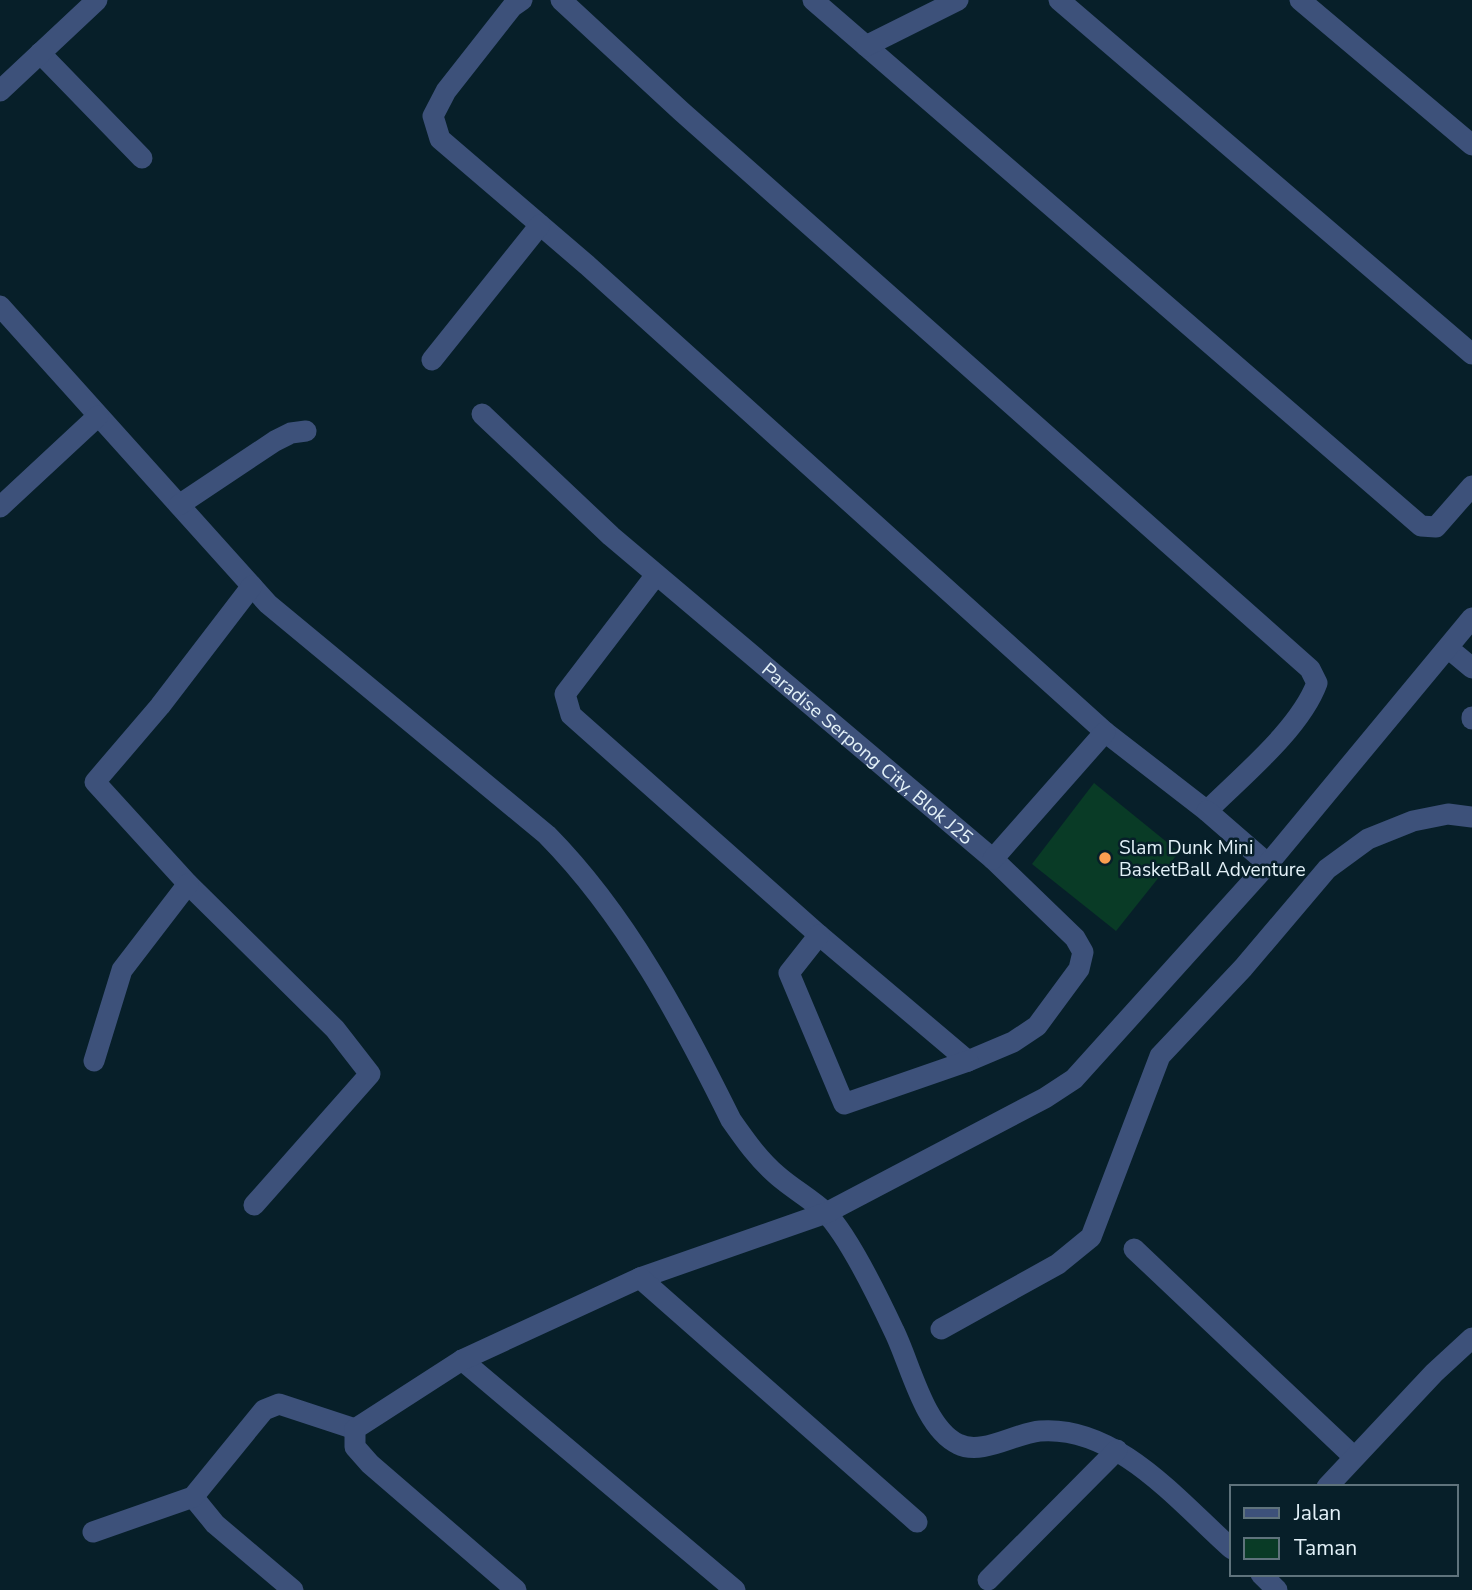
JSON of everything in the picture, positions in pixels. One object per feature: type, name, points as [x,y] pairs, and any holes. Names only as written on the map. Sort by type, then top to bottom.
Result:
[{"type":"street","points":[[0,91],[97,0]]},
{"type":"street","points":[[522,0],[512,7],[446,91],[433,116],[440,139],[540,225],[1105,732],[1208,811],[1268,864]]},
{"type":"street","points":[[561,0],[691,120],[1310,669],[1317,683],[1312,697],[1277,740],[1208,811]]},
{"type":"street","points":[[813,0],[1421,526],[1436,527],[1472,486]]},
{"type":"street","points":[[866,46],[958,0]]},
{"type":"street","points":[[1059,0],[1472,354]]},
{"type":"street","points":[[1300,0],[1472,145]]},
{"type":"street","points":[[40,53],[142,158]]},
{"type":"street","points":[[432,360],[540,225]]},
{"type":"street","points":[[0,306],[268,604],[547,835],[585,873],[621,921],[731,1120],[752,1150],[778,1176],[826,1213],[848,1245],[895,1331],[940,1432],[958,1445],[976,1447],[1038,1431],[1069,1430],[1093,1437],[1117,1450],[1230,1547]]},
{"type":"street","name":"Paradise Serpong City, Blok J25","points":[[482,414],[656,575],[993,859],[1075,938],[1083,953],[1079,969],[1037,1026],[1013,1042],[968,1061]]},
{"type":"street","points":[[0,507],[98,415]]},
{"type":"street","points":[[179,505],[275,441],[291,433],[306,431]]},
{"type":"street","points":[[656,575],[565,694],[571,715],[819,935],[968,1061]]},
{"type":"street","points":[[252,586],[160,706],[96,782],[188,884],[335,1029],[370,1074],[254,1205]]},
{"type":"street","points":[[355,1429],[462,1360],[640,1278],[826,1213],[1045,1098],[1074,1079],[1268,864],[1472,618]]},
{"type":"street","points":[[1448,648],[1472,668]]},
{"type":"street","points":[[993,859],[1105,732]]},
{"type":"street","points":[[941,1329],[1058,1264],[1091,1237],[1160,1056],[1243,968],[1327,869],[1348,851],[1413,821],[1448,814],[1472,817]]},
{"type":"street","points":[[94,1061],[122,970],[188,884]]},
{"type":"street","points":[[819,935],[789,973],[844,1104],[968,1061]]},
{"type":"street","points":[[1133,1249],[1354,1457]]},
{"type":"street","points":[[640,1278],[917,1522]]},
{"type":"street","points":[[1329,1485],[1472,1338]]},
{"type":"street","points":[[462,1360],[735,1590]]},
{"type":"street","points":[[93,1532],[193,1497],[264,1410],[279,1404],[355,1429]]},
{"type":"street","points":[[355,1429],[355,1447],[370,1464],[516,1590]]},
{"type":"street","points":[[988,1580],[1117,1450]]},
{"type":"street","points":[[193,1497],[215,1524],[293,1590]]},
{"type":"street","points":[[1263,1576],[1277,1590]]},
{"type":"green space","name":"Slam Dunk Mini BasketBall Adventure","points":[[1094,783],[1179,852],[1116,931],[1032,864]]},
{"type":"place","name":"Slam Dunk Mini BasketBall Adventure","points":[[1105,858]]}]
